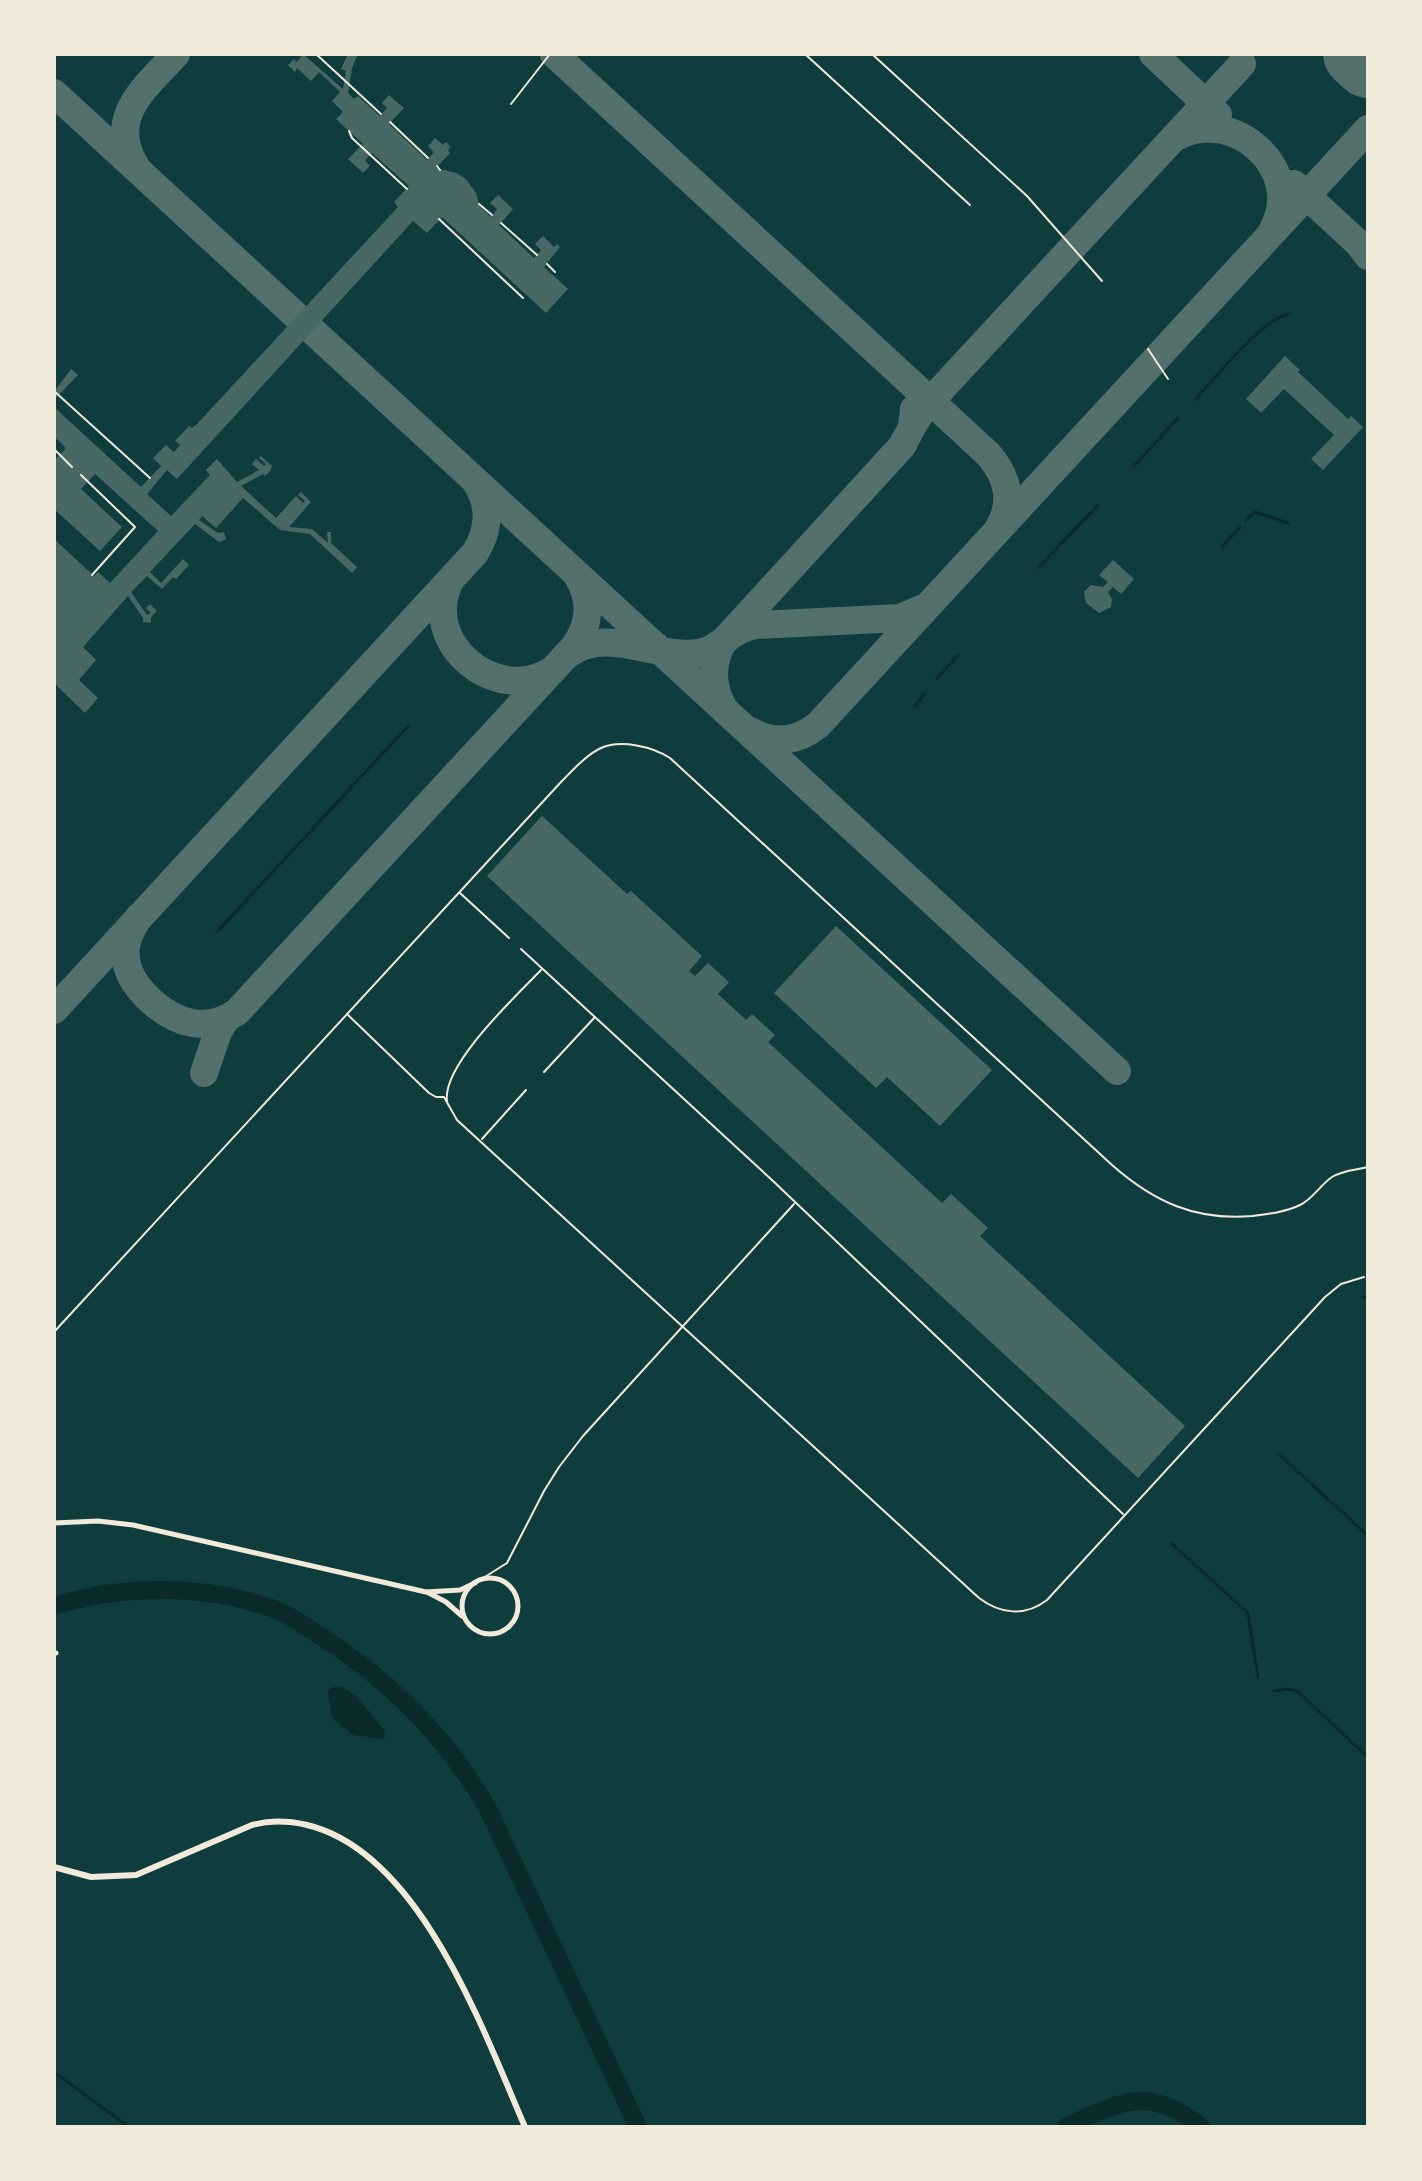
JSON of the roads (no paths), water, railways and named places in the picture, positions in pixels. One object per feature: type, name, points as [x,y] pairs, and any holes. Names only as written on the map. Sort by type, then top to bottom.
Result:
[{"type":"street","points":[[54,1523],[98,1521],[133,1525],[426,1592],[457,1591],[478,1581],[495,1579],[508,1585],[517,1597],[517,1615],[510,1626],[496,1634],[481,1633],[453,1607],[426,1592]]},
{"type":"street","points":[[468,1624],[462,1602],[467,1591],[478,1581]]},
{"type":"street","points":[[54,1867],[91,1877],[136,1875],[262,1823],[293,1822],[341,1837],[382,1868],[428,1927],[465,1994],[525,2127]]},
{"type":"lane","points":[[316,54],[381,114]]},
{"type":"lane","points":[[511,104],[550,54]]},
{"type":"lane","points":[[805,54],[970,205]]},
{"type":"lane","points":[[872,54],[1017,186],[1102,281]]},
{"type":"lane","points":[[390,122],[428,158]]},
{"type":"lane","points":[[349,131],[352,138],[407,189]]},
{"type":"lane","points":[[437,166],[440,170]]},
{"type":"lane","points":[[479,204],[492,215]]},
{"type":"lane","points":[[439,219],[523,298]]},
{"type":"lane","points":[[501,223],[537,255]]},
{"type":"lane","points":[[547,264],[555,272]]},
{"type":"lane","points":[[1148,349],[1168,379]]},
{"type":"lane","points":[[54,391],[150,478]]},
{"type":"lane","points":[[56,451],[72,467]]},
{"type":"lane","points":[[81,475],[135,527],[92,575]]},
{"type":"lane","points":[[54,1332],[561,782],[592,754],[609,745],[648,749],[670,758],[1070,1127],[1129,1180],[1152,1196],[1196,1214],[1226,1217],[1257,1215],[1302,1205],[1335,1175],[1368,1167]]},
{"type":"lane","points":[[460,893],[509,938]]},
{"type":"lane","points":[[521,949],[1124,1515]]},
{"type":"lane","points":[[449,1107],[446,1090],[452,1076],[483,1031],[542,969]]},
{"type":"lane","points":[[347,1014],[429,1093],[444,1097],[454,1117],[979,1598],[997,1610],[1021,1611],[1042,1603],[1325,1297],[1341,1284],[1364,1277]]},
{"type":"lane","points":[[544,1072],[595,1017]]},
{"type":"lane","points":[[481,1140],[526,1090]]},
{"type":"lane","points":[[478,1581],[502,1568],[513,1553],[559,1467],[585,1433],[795,1203]]},
{"type":"water","points":[[340,1686],[365,1706],[385,1731],[384,1739],[353,1735],[332,1718],[328,1692],[330,1688]]},
{"type":"waterway","points":[[1196,399],[1252,338],[1264,327],[1288,314]]},
{"type":"waterway","points":[[1133,467],[1178,418]]},
{"type":"waterway","points":[[1039,567],[1098,505]]},
{"type":"waterway","points":[[1246,520],[1255,512],[1288,523]]},
{"type":"waterway","points":[[1222,547],[1240,527]]},
{"type":"waterway","points":[[937,678],[958,655]]},
{"type":"waterway","points":[[915,706],[924,694]]},
{"type":"waterway","points":[[217,932],[408,726]]},
{"type":"waterway","points":[[1363,1297],[1368,1298]]},
{"type":"waterway","points":[[1280,1455],[1368,1536]]},
{"type":"waterway","points":[[1171,1543],[1248,1613],[1258,1678]]},
{"type":"waterway","points":[[54,1606],[109,1594],[166,1590],[223,1595],[250,1601],[299,1622],[345,1652],[393,1691],[454,1757],[488,1809],[638,2127]]},
{"type":"waterway","points":[[1274,1691],[1297,1691],[1368,1757]]},
{"type":"waterway","points":[[54,2072],[129,2127]]},
{"type":"waterway","points":[[1066,2127],[1119,2104],[1135,2102],[1166,2106],[1201,2127]]}]
